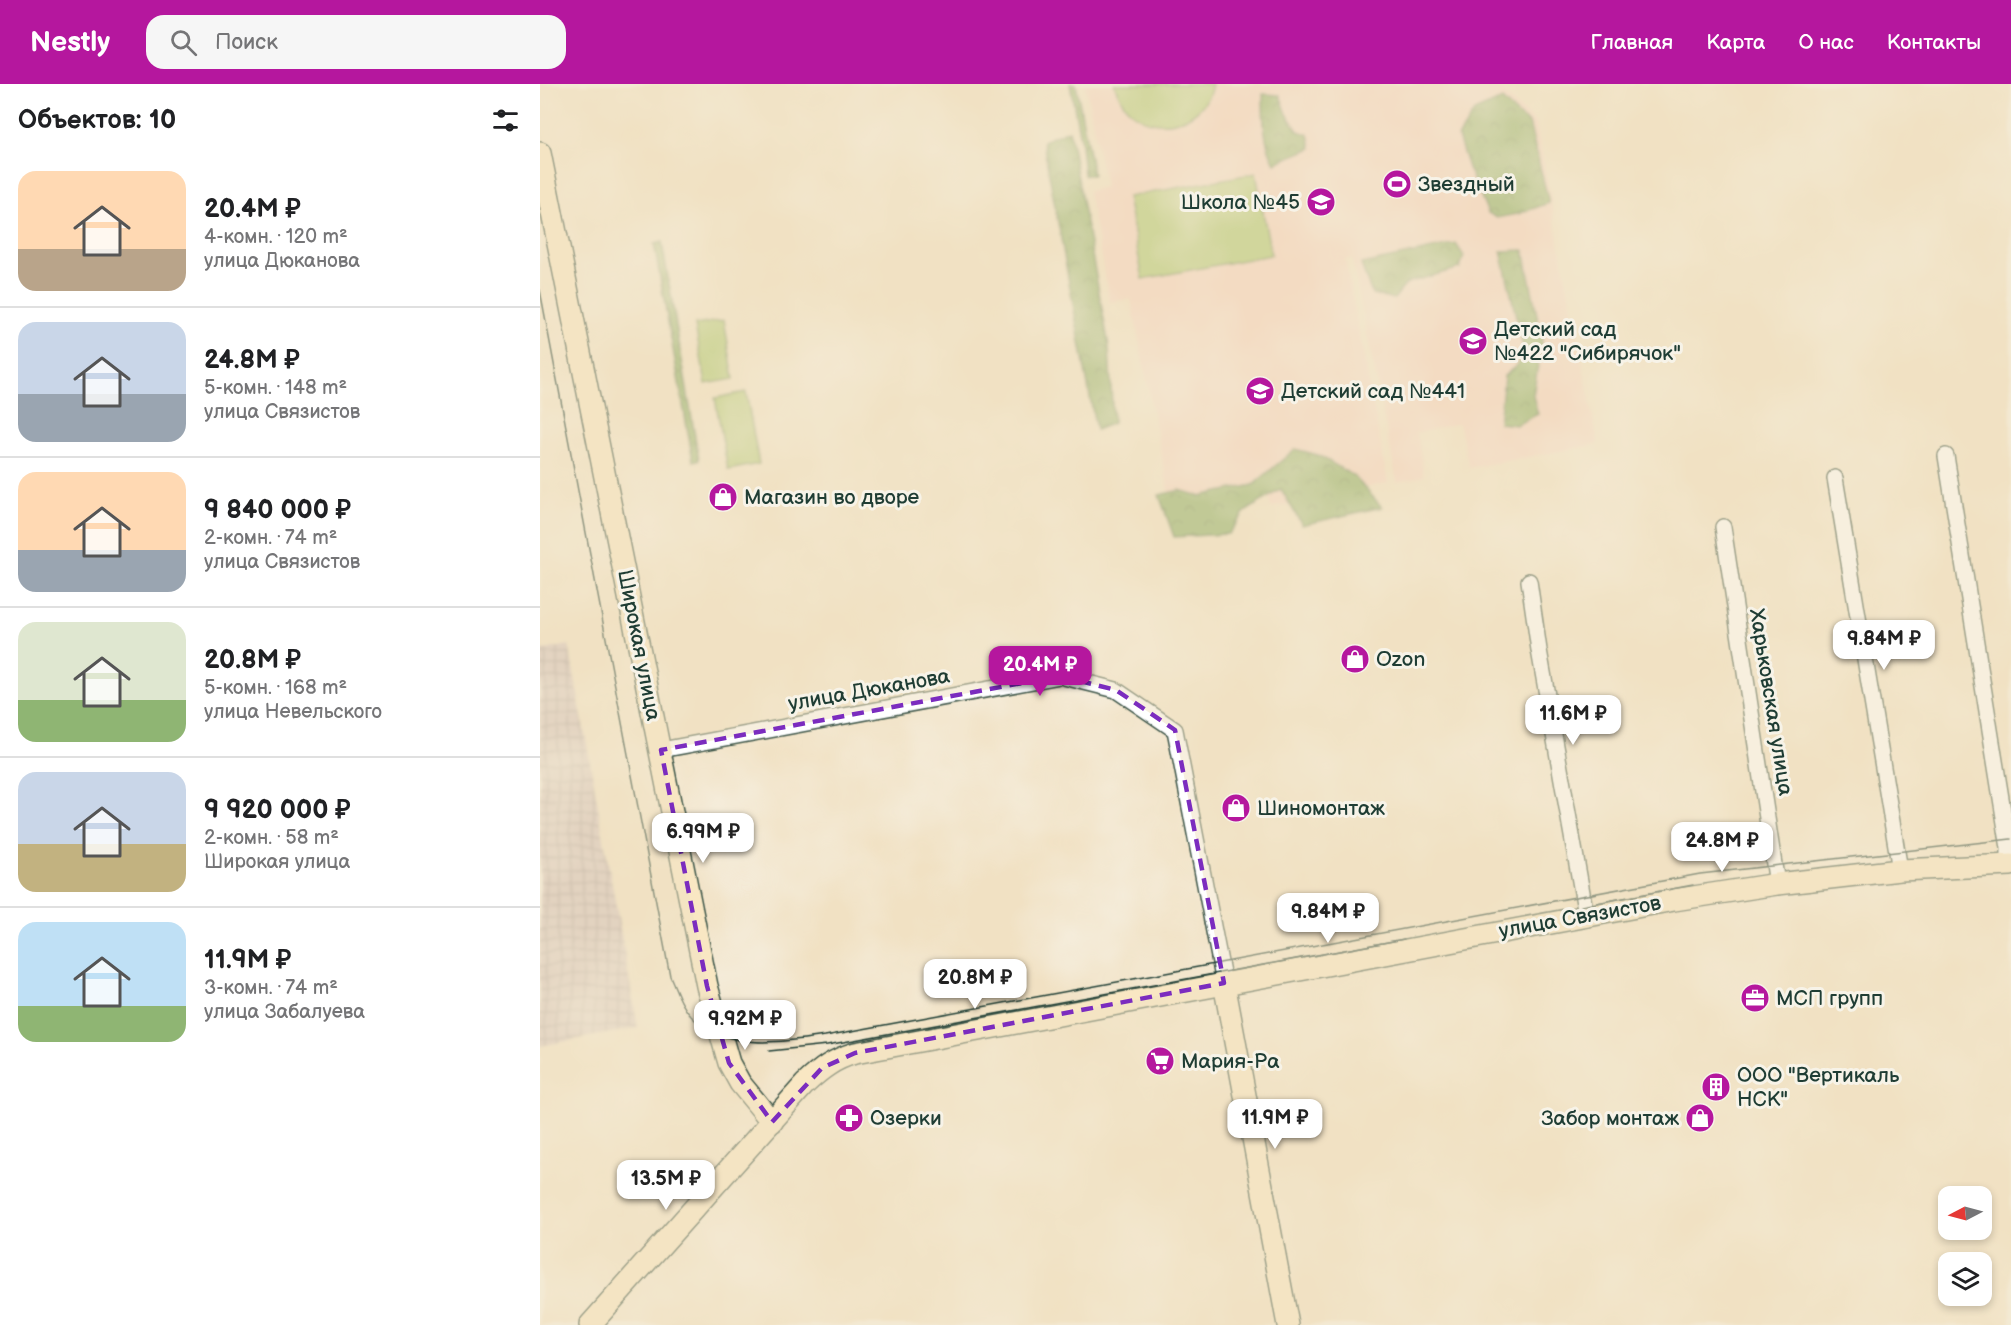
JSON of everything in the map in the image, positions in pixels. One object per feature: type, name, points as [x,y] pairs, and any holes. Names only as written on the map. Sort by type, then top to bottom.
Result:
[{"type":"street","name":"Широкая улица","points":[[540,153],[707,986],[729,1063],[740,1083],[772,1122]]},
{"type":"street","points":[[1946,456],[2010,865]]},
{"type":"street","points":[[1835,478],[1900,870]]},
{"type":"street","name":"Харьковская улица","points":[[1723,527],[1777,884]]},
{"type":"street","points":[[1529,581],[1586,915]]},
{"type":"street","name":"улица Дюканова","points":[[661,750],[1060,676],[1116,690],[1174,730],[1224,983]]},
{"type":"street","name":"улица Связистов","points":[[590,1325],[805,1084],[822,1068],[838,1058],[1586,915],[1777,884],[1900,870],[2010,865]]},
{"type":"street","points":[[1224,983],[1288,1325]]},
{"type":"highlighted area","points":[[1060,676],[1116,690],[1175,730],[1224,983],[855,1053],[822,1068],[772,1122],[729,1063],[707,986],[661,750]]},
{"type":"shaded area","points":[[1085,84],[1493,84],[1536,123],[1598,444],[1469,468],[1459,423],[1417,433],[1424,476],[1397,482],[1352,259],[1345,259],[1388,483],[1271,508],[1268,495],[1173,516],[1131,299],[1110,302],[1088,191],[1105,187]]},
{"type":"shaded area","points":[[569,645],[638,1028],[540,1046],[540,651]]},
{"type":"green space","points":[[1070,84],[1076,84],[1093,175],[1084,175]]},
{"type":"green space","points":[[1114,84],[1212,84],[1202,106],[1193,114],[1182,120],[1158,123],[1146,121],[1131,112],[1122,101]]},
{"type":"green space","points":[[1263,94],[1280,95],[1287,114],[1298,131],[1309,134],[1312,148],[1275,163],[1266,138]]},
{"type":"green space","points":[[1502,100],[1529,123],[1549,203],[1518,214],[1497,218],[1488,213],[1468,168],[1458,137],[1474,112]]},
{"type":"green space","points":[[1069,130],[1109,346],[1113,423],[1096,430],[1043,141]]},
{"type":"green space","points":[[1256,173],[1271,255],[1143,279],[1127,197]]},
{"type":"green space","points":[[662,242],[699,460],[693,461],[654,244]]},
{"type":"green space","points":[[1456,244],[1464,256],[1460,268],[1407,283],[1394,299],[1372,294],[1361,264]]},
{"type":"green space","points":[[1524,250],[1542,340],[1533,396],[1538,414],[1516,425],[1499,423],[1504,376],[1517,365],[1523,347],[1501,251]]},
{"type":"green space","points":[[724,320],[734,379],[706,384],[695,325]]},
{"type":"green space","points":[[746,392],[759,464],[728,470],[715,398]]},
{"type":"green space","points":[[1295,449],[1318,455],[1354,476],[1382,507],[1302,525],[1281,489],[1245,512],[1228,534],[1174,537],[1159,495],[1180,490],[1199,496],[1253,485]]},
{"type":"tram line","points":[[540,290],[670,976],[690,1016],[709,1030],[724,1036],[758,1042],[825,1036],[1700,874],[2011,839]]},
{"type":"tram line","points":[[1581,906],[1693,885]]},
{"type":"tram line","points":[[769,1051],[827,1045],[1404,939]]},
{"type":"place","name":"Звездный","points":[[1397,184]]},
{"type":"place","name":"Школа №45","points":[[1321,202]]},
{"type":"place","name":"Детский сад №422 \"Сибирячок\"","points":[[1473,341]]},
{"type":"place","name":"Детский сад №441","points":[[1260,391]]},
{"type":"place","name":"Магазин во дворе","points":[[723,497]]},
{"type":"place","name":"Ozon","points":[[1355,659]]},
{"type":"place","name":"Шиномонтаж","points":[[1236,808]]},
{"type":"place","name":"МСП групп","points":[[1755,998]]},
{"type":"place","name":"Мария-Ра","points":[[1160,1061]]},
{"type":"place","name":"ООО \"Вертикаль НСК\"","points":[[1716,1087]]},
{"type":"place","name":"Озерки","points":[[849,1118]]},
{"type":"place","name":"Забор монтаж","points":[[1700,1118]]}]
